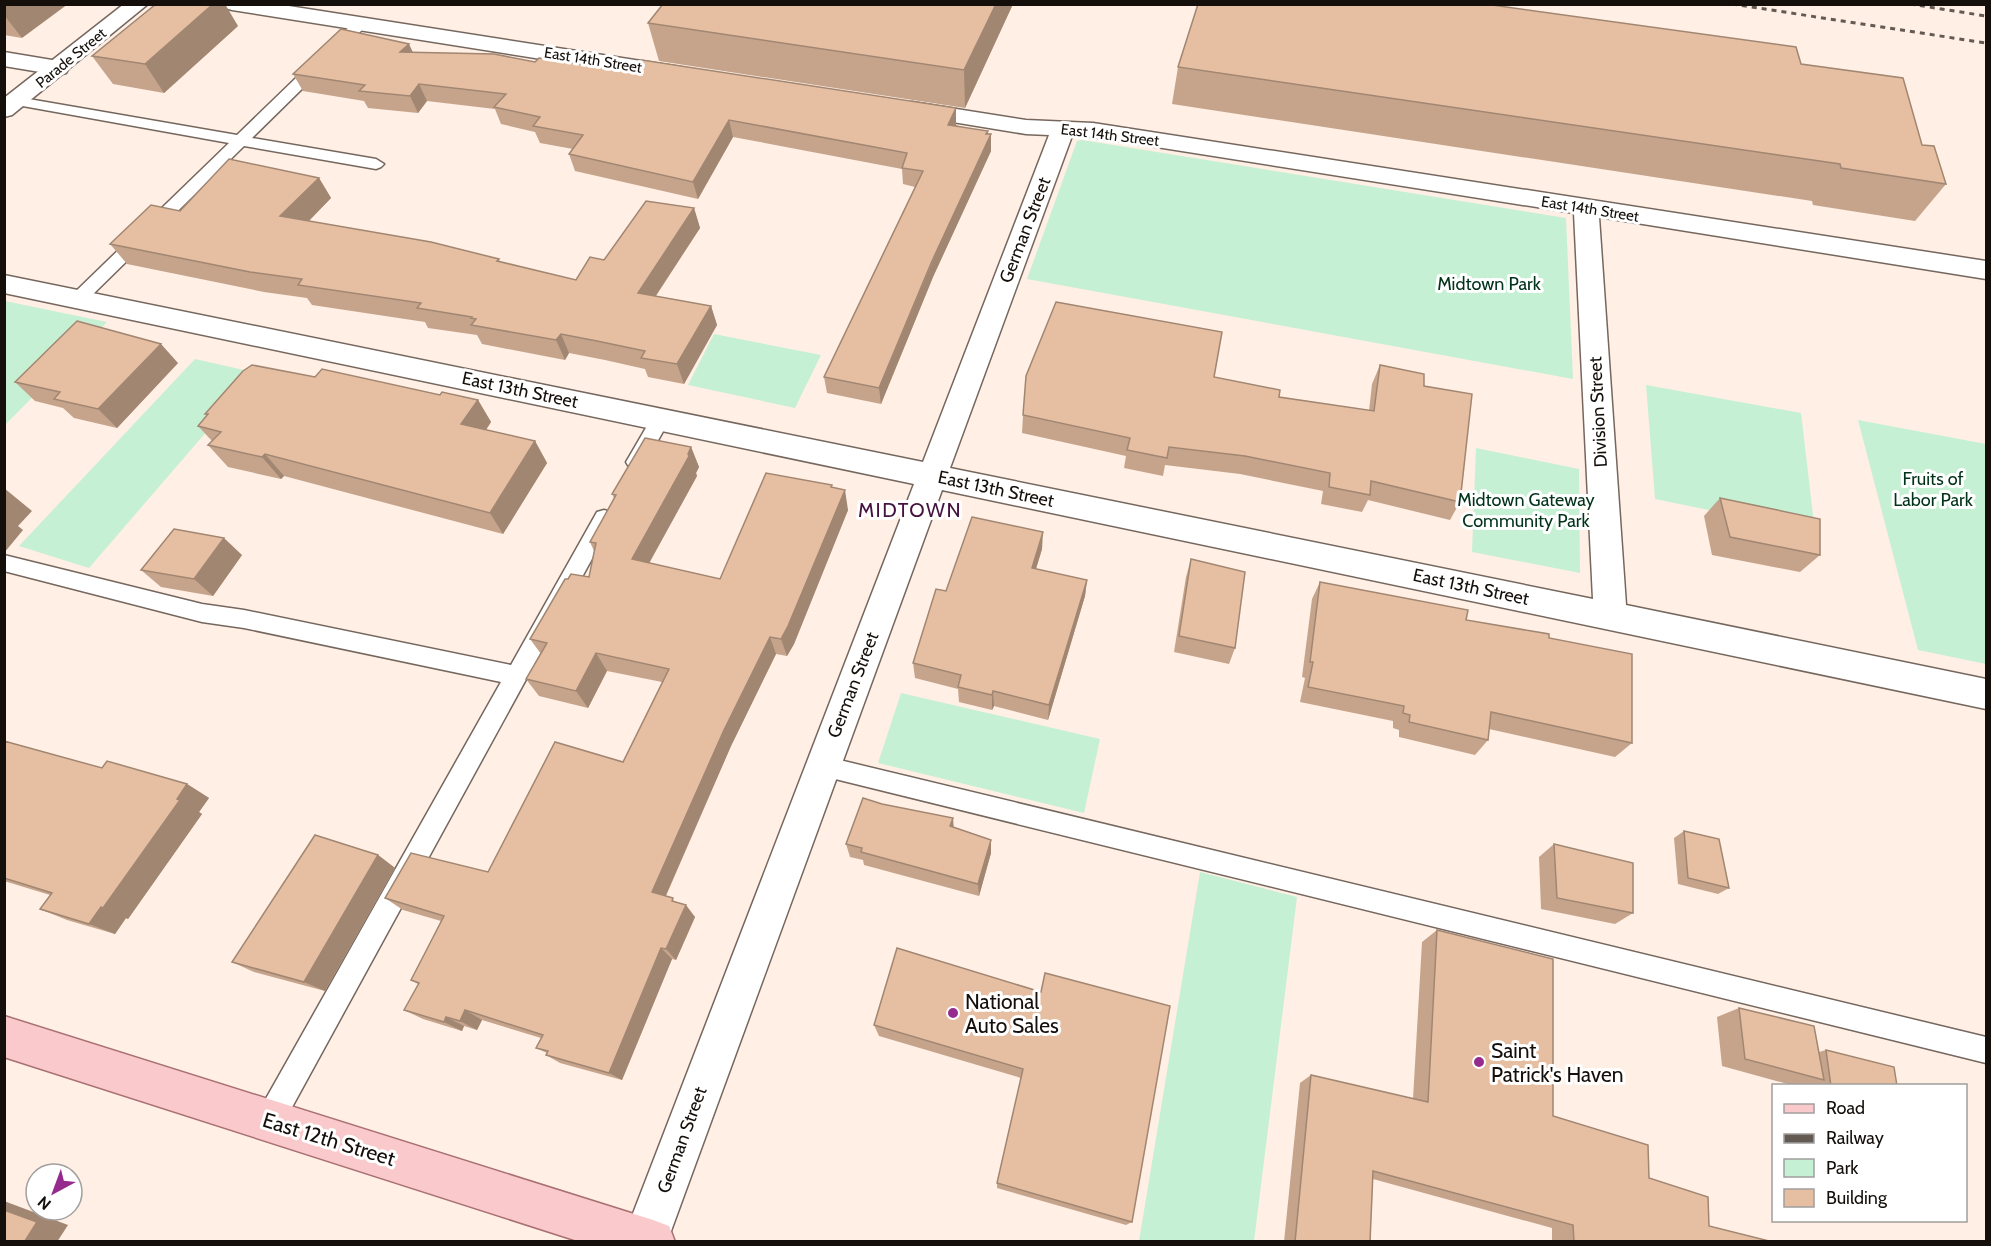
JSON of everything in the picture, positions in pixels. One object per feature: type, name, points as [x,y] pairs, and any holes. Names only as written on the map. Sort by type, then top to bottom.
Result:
[{"type":"main road","name":"East 12th Street","points":[[4,1036],[647,1241]]},
{"type":"street","name":"Parade Street","points":[[11,106],[138,4]]},
{"type":"street","name":"East 14th Street","points":[[232,4],[697,76]]},
{"type":"street","points":[[4,59],[58,68]]},
{"type":"street","name":"East 14th Street","points":[[897,107],[1026,127],[1093,130],[1986,270]]},
{"type":"street","name":"German Street","points":[[647,1241],[1063,129]]},
{"type":"street","name":"Division Street","points":[[1586,208],[1610,616]]},
{"type":"street","name":"East 13th Street","points":[[4,284],[1986,694]]},
{"type":"lane","points":[[78,299],[360,25]]},
{"type":"lane","points":[[11,106],[376,164]]},
{"type":"lane","points":[[626,480],[661,419]]},
{"type":"lane","points":[[269,1120],[614,501]]},
{"type":"lane","points":[[4,563],[202,613],[244,619],[516,676]]},
{"type":"lane","points":[[823,766],[1986,1050]]},
{"type":"green space","name":"Midtown Park","points":[[1077,141],[1566,218],[1573,379],[1027,279]]},
{"type":"green space","points":[[5,301],[107,322],[5,425]]},
{"type":"green space","points":[[714,334],[821,355],[795,408],[688,385]]},
{"type":"green space","points":[[195,359],[257,373],[89,568],[19,546]]},
{"type":"green space","points":[[1646,385],[1801,413],[1815,532],[1655,499]]},
{"type":"green space","name":"Fruits of Labor Park","points":[[1858,420],[1986,444],[1986,664],[1918,650]]},
{"type":"green space","name":"Midtown Gateway Community Park","points":[[1476,448],[1579,469],[1580,573],[1472,552]]},
{"type":"green space","points":[[901,693],[1100,739],[1084,813],[878,763]]},
{"type":"green space","points":[[1200,872],[1297,897],[1254,1241],[1139,1241]]},
{"type":"building","points":[[156,4],[213,4],[145,64],[92,56]]},
{"type":"building","points":[[663,4],[996,4],[964,70],[648,23]]},
{"type":"building","points":[[1198,4],[1485,4],[1796,47],[1801,64],[1903,78],[1922,145],[1934,146],[1946,184],[1841,168],[1840,164],[1178,67]]},
{"type":"building","points":[[341,29],[409,44],[400,52],[494,54],[535,62],[539,58],[632,72],[642,60],[956,108],[948,125],[988,131],[986,134],[991,134],[932,261],[879,388],[824,377],[923,171],[902,168],[907,153],[729,120],[693,182],[569,154],[583,135],[533,126],[540,117],[494,107],[506,94],[419,84],[410,96],[359,91],[365,85],[293,74]]},
{"type":"building","points":[[229,159],[319,178],[280,216],[431,242],[576,280],[590,257],[604,260],[646,201],[694,208],[638,293],[711,306],[677,364],[641,358],[645,351],[561,334],[556,340],[471,325],[476,319],[417,308],[421,303],[298,285],[302,279],[250,272],[110,244],[151,205],[180,211]]},
{"type":"building","points":[[1056,302],[1222,332],[1214,377],[1280,390],[1279,397],[1374,411],[1380,365],[1424,374],[1424,386],[1472,394],[1460,502],[1371,481],[1370,495],[1329,487],[1330,473],[1245,456],[1169,447],[1167,458],[1127,450],[1130,438],[1023,415],[1026,376]]},
{"type":"building","points":[[77,321],[161,344],[98,409],[54,399],[60,392],[15,382]]},
{"type":"building","points":[[252,365],[315,377],[322,369],[440,395],[442,392],[478,400],[461,424],[535,441],[490,513],[265,454],[262,457],[208,445],[221,432],[198,426],[208,414],[205,414],[243,371]]},
{"type":"building","points":[[645,438],[691,447],[689,456],[632,559],[720,579],[766,473],[832,485],[831,487],[845,490],[788,626],[781,639],[770,637],[724,730],[652,892],[673,898],[672,901],[686,905],[666,949],[661,948],[609,1073],[546,1055],[548,1051],[536,1048],[543,1035],[465,1010],[460,1021],[446,1017],[444,1022],[404,1010],[419,983],[411,980],[444,916],[385,898],[411,853],[488,872],[555,742],[623,762],[669,669],[596,653],[576,691],[526,679],[547,643],[530,639],[565,579],[568,579],[571,574],[589,577],[596,543],[590,542],[616,495],[612,494]]},
{"type":"building","points":[[1720,498],[1820,519],[1820,555],[1730,537]]},
{"type":"building","points":[[972,517],[1043,532],[1032,568],[1087,580],[1049,705],[993,691],[992,695],[958,687],[961,675],[913,663],[936,589],[946,591]]},
{"type":"building","points":[[174,529],[224,538],[194,579],[141,570]]},
{"type":"building","points":[[1191,559],[1245,572],[1235,648],[1179,636]]},
{"type":"building","points":[[1320,582],[1468,610],[1466,620],[1549,634],[1549,638],[1632,654],[1632,743],[1491,712],[1488,740],[1409,722],[1410,715],[1403,713],[1404,706],[1308,687],[1313,662],[1310,662]]},
{"type":"building","points":[[4,741],[102,768],[107,761],[187,784],[177,799],[180,800],[103,908],[101,907],[89,924],[40,909],[52,893],[4,878]]},
{"type":"building","points":[[863,798],[953,818],[950,826],[991,840],[978,884],[861,852],[862,848],[846,844]]},
{"type":"building","points":[[1684,831],[1719,839],[1729,888],[1688,878]]},
{"type":"building","points":[[315,835],[378,855],[304,982],[232,962]]},
{"type":"building","points":[[1554,844],[1633,863],[1633,913],[1557,898]]},
{"type":"building","points":[[1437,930],[1553,959],[1553,1116],[1648,1145],[1649,1178],[1708,1197],[1709,1226],[1773,1242],[1574,1242],[1573,1225],[1373,1171],[1370,1242],[1295,1242],[1311,1075],[1428,1102]]},
{"type":"building","points":[[897,948],[1041,992],[1045,973],[1170,1006],[1132,1222],[997,1183],[1023,1069],[874,1025]]},
{"type":"building","points":[[1739,1008],[1814,1026],[1824,1080],[1745,1059]]},
{"type":"building","points":[[1826,1050],[1894,1067],[1897,1084],[1831,1084]]},
{"type":"building","points":[[4,1210],[24,1217],[24,1222],[37,1222],[26,1242],[4,1242]]},
{"type":"railway","points":[[1732,4],[1986,43]]},
{"type":"railway","points":[[1910,4],[1986,16]]},
{"type":"place","name":"National Auto Sales","points":[[953,1013]]},
{"type":"place","name":"Saint Patrick's Haven","points":[[1479,1062]]},
{"type":"district","name":"MIDTOWN","points":[[910,510]]}]
